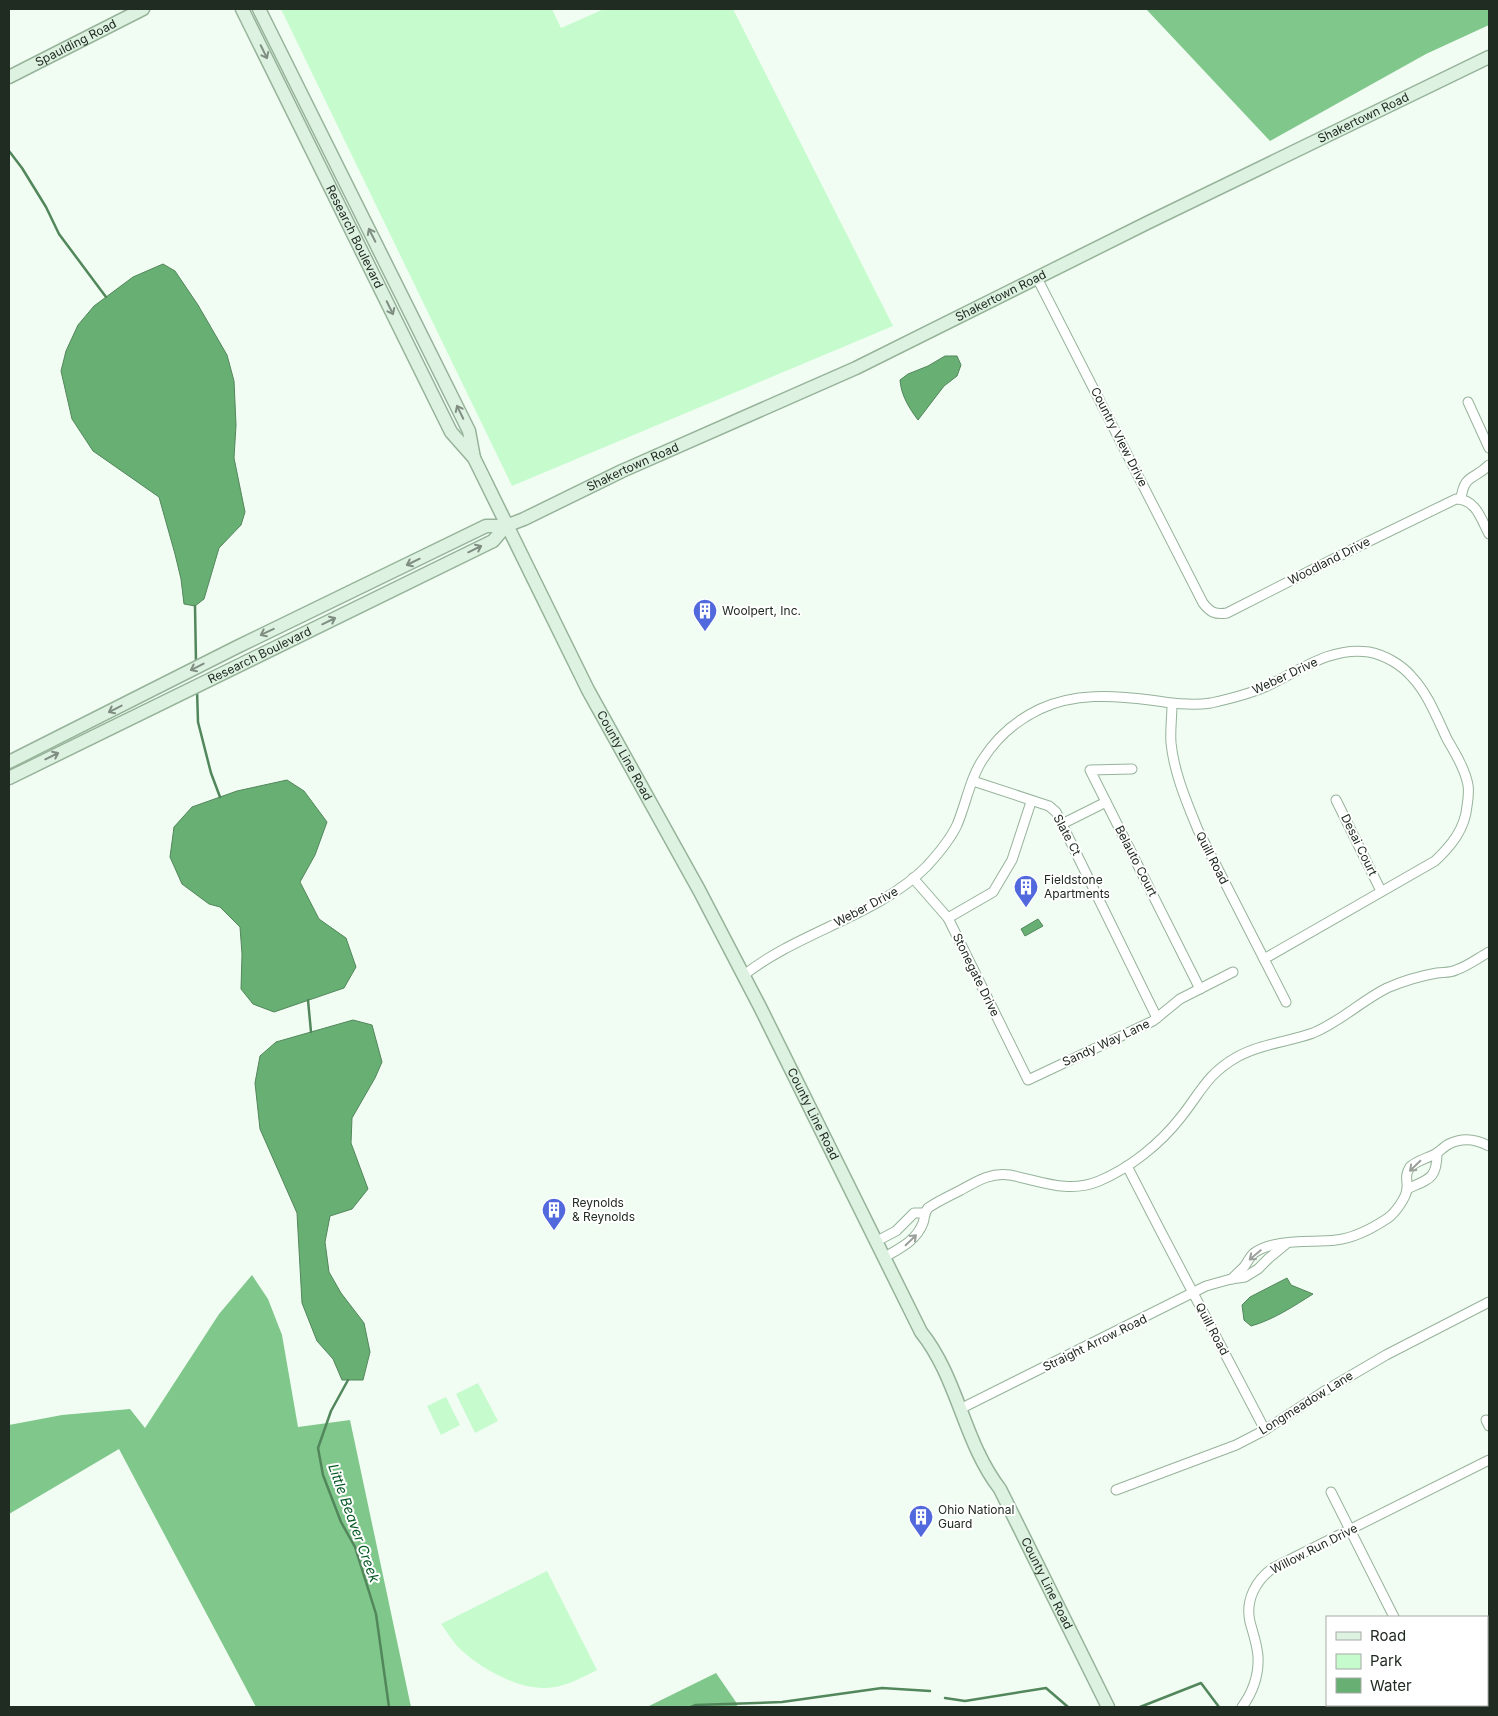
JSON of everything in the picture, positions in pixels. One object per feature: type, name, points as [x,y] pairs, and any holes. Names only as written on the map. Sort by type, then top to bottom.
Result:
[{"type":"main road","name":"Spaulding Road","points":[[9,77],[142,9]]},
{"type":"main road","name":"Research Boulevard","points":[[242,9],[451,432],[474,458]]},
{"type":"main road","name":"Research Boulevard","points":[[259,9],[469,431],[474,458],[506,526]]},
{"type":"main road","name":"Shakertown Road","points":[[506,526],[622,471],[856,368],[1361,118],[1489,57]]},
{"type":"main road","points":[[368,261],[382,254]]},
{"type":"main road","name":"Research Boulevard","points":[[9,762],[237,647],[486,526],[506,526]]},
{"type":"main road","name":"Research Boulevard","points":[[9,778],[493,540],[506,526]]},
{"type":"main road","name":"County Line Road","points":[[506,526],[588,690],[700,890],[744,975],[921,1332],[929,1342],[955,1393],[966,1425],[993,1480],[1000,1489],[1108,1707]]},
{"type":"street","name":"Country View Drive","points":[[1038,278],[1200,597]]},
{"type":"street","points":[[1468,402],[1489,448]]},
{"type":"street","points":[[1489,465],[1465,483],[1463,499],[1475,507],[1489,534]]},
{"type":"street","name":"Woodland Drive","points":[[1200,597],[1208,610],[1219,615],[1227,613],[1451,501],[1463,499]]},
{"type":"street","name":"Weber Drive","points":[[744,975],[763,961],[883,899],[913,878],[944,846],[956,826],[982,760],[998,740],[1019,721],[1059,701],[1084,696],[1116,697],[1172,704],[1206,704],[1238,697],[1263,688],[1325,658],[1345,651],[1370,653],[1388,659],[1406,671],[1423,690],[1462,769],[1468,786],[1467,809],[1462,828],[1451,846],[1435,861],[1264,959]]},
{"type":"street","name":"Quill Road","points":[[1172,704],[1172,744],[1177,771],[1186,801],[1198,830],[1286,1002]]},
{"type":"street","name":"Belauto Court","points":[[1132,769],[1090,770],[1200,989]]},
{"type":"street","name":"Slate Ct","points":[[973,781],[1031,802],[1049,806],[1056,812],[1157,1018]]},
{"type":"street","name":"Desai Court","points":[[1336,800],[1381,891]]},
{"type":"street","points":[[948,918],[993,892],[1012,860],[1031,802]]},
{"type":"street","points":[[1062,824],[1106,802]]},
{"type":"street","name":"Stonegate Drive","points":[[913,878],[948,918],[1028,1080]]},
{"type":"street","points":[[877,1241],[896,1231],[914,1213],[924,1213],[934,1204],[978,1179],[991,1176],[1010,1176],[1050,1185],[1072,1187],[1086,1186],[1100,1181],[1127,1166],[1162,1138],[1182,1116],[1208,1080],[1219,1069],[1237,1057],[1252,1050],[1300,1038],[1318,1031],[1386,989],[1417,978],[1454,971],[1489,952]]},
{"type":"street","name":"Sandy Way Lane","points":[[1028,1080],[1153,1021],[1180,999],[1233,972]]},
{"type":"street","points":[[1231,1279],[1254,1254],[1270,1245],[1300,1241],[1337,1240],[1354,1236],[1375,1226],[1391,1216],[1402,1202],[1407,1189],[1405,1179],[1410,1167],[1437,1153],[1449,1144],[1460,1140],[1472,1139],[1489,1146]]},
{"type":"street","points":[[1407,1189],[1431,1177],[1437,1168],[1437,1153]]},
{"type":"street","name":"Quill Road","points":[[1127,1166],[1265,1430]]},
{"type":"street","points":[[885,1257],[908,1244],[924,1222],[924,1213]]},
{"type":"street","name":"Straight Arrow Road","points":[[960,1409],[1194,1294],[1206,1286],[1245,1277],[1258,1269],[1268,1258],[1286,1244]]},
{"type":"street","name":"Longmeadow Lane","points":[[1116,1490],[1219,1453],[1265,1430],[1386,1355],[1489,1302]]},
{"type":"street","name":"Willow Run Drive","points":[[1242,1707],[1252,1691],[1257,1669],[1258,1654],[1249,1616],[1251,1598],[1256,1585],[1264,1575],[1273,1568],[1489,1460]]},
{"type":"street","points":[[1331,1492],[1394,1616]]},
{"type":"green space","points":[[281,9],[552,9],[561,28],[604,9],[733,9],[893,326],[512,486]]},
{"type":"green space","points":[[478,1383],[498,1421],[475,1433],[456,1394]]},
{"type":"green space","points":[[446,1397],[460,1425],[441,1435],[427,1406]]},
{"type":"green space","points":[[547,1571],[597,1670],[557,1687],[543,1688],[521,1684],[498,1675],[477,1663],[457,1646],[441,1624]]},
{"type":"shaded area","points":[[1146,9],[1489,9],[1489,25],[1426,54],[1270,141]]},
{"type":"shaded area","points":[[252,1275],[268,1299],[282,1335],[298,1427],[350,1420],[411,1707],[256,1707],[119,1449],[9,1514],[9,1425],[62,1415],[130,1409],[145,1428],[219,1314]]},
{"type":"shaded area","points":[[716,1673],[738,1705],[734,1707],[647,1707]]},
{"type":"water","points":[[163,264],[175,271],[198,305],[227,355],[234,381],[236,425],[234,458],[245,512],[241,525],[219,548],[204,599],[195,606],[184,604],[181,579],[159,497],[93,451],[72,419],[61,371],[66,351],[78,325],[94,306],[133,277]]},
{"type":"water","points":[[945,356],[957,356],[961,365],[957,376],[944,386],[918,420],[906,401],[900,380],[908,374],[928,366]]},
{"type":"water","points":[[287,780],[304,791],[327,822],[315,855],[300,882],[319,919],[346,938],[356,967],[344,988],[274,1012],[253,1004],[241,989],[242,954],[240,927],[220,907],[209,904],[182,884],[170,857],[174,827],[192,807],[237,791]]},
{"type":"water","points":[[1038,919],[1043,926],[1025,936],[1021,929]]},
{"type":"water","points":[[353,1020],[372,1025],[382,1062],[352,1118],[351,1143],[368,1189],[352,1209],[330,1216],[325,1242],[329,1272],[341,1293],[364,1323],[370,1352],[363,1380],[342,1380],[333,1359],[317,1341],[302,1303],[297,1213],[260,1129],[255,1083],[260,1056],[276,1042]]},
{"type":"water","points":[[1287,1278],[1291,1285],[1313,1294],[1267,1320],[1251,1326],[1244,1320],[1242,1305],[1250,1297]]},
{"type":"waterway","name":"Little Beaver Creek","points":[[9,151],[46,207],[59,234],[106,297]]},
{"type":"waterway","points":[[195,606],[196,662]]},
{"type":"waterway","points":[[197,690],[198,722],[211,773],[220,797]]},
{"type":"waterway","points":[[308,1000],[311,1032]]},
{"type":"waterway","name":"Little Beaver Creek","points":[[348,1380],[331,1411],[318,1448],[323,1475],[341,1522],[355,1547],[376,1614],[389,1707]]},
{"type":"waterway","points":[[1140,1707],[1201,1683],[1219,1707]]},
{"type":"waterway","points":[[691,1707],[696,1705],[782,1702],[882,1688],[930,1691]]},
{"type":"waterway","points":[[945,1698],[965,1701],[1046,1688],[1068,1707]]},
{"type":"place","name":"Woolpert, Inc.","points":[[705,632]]},
{"type":"place","name":"Fieldstone Apartments","points":[[1026,908]]},
{"type":"place","name":"Reynolds & Reynolds","points":[[554,1231]]},
{"type":"place","name":"Ohio National Guard","points":[[921,1538]]}]
